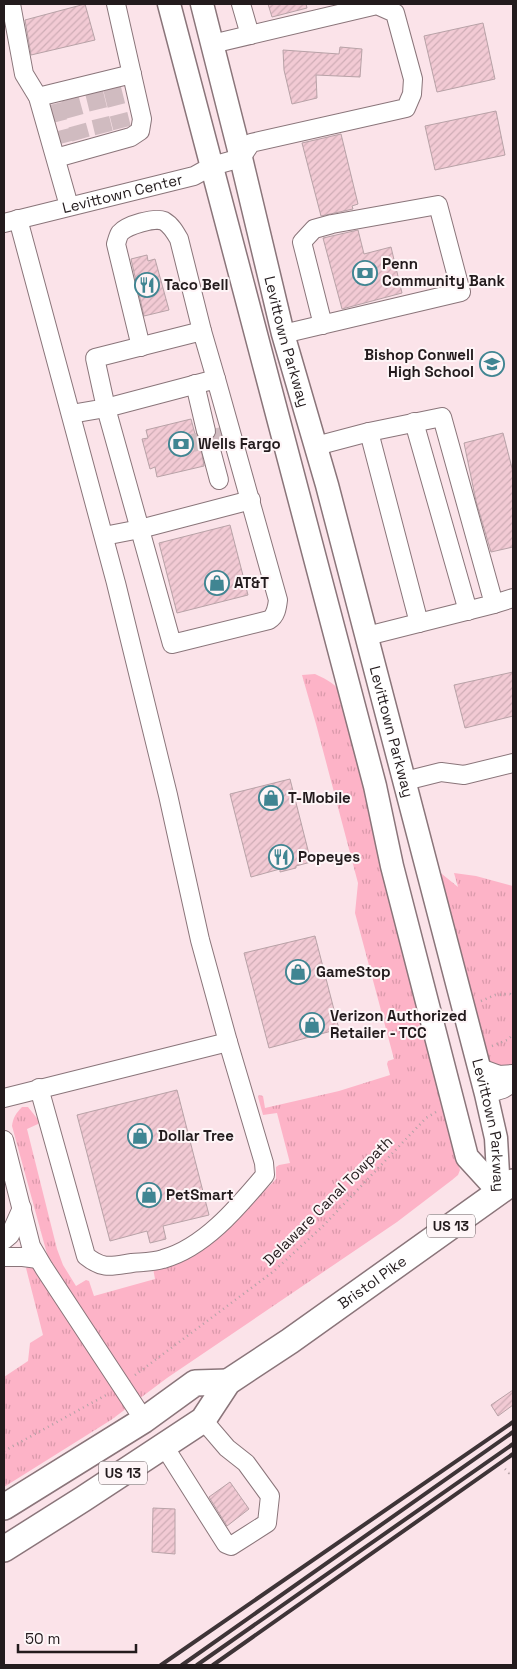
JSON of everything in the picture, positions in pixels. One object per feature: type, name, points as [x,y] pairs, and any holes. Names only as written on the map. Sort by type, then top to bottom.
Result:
[{"type":"highway","name":"Bristol Pike","points":[[4,1549],[203,1420],[228,1382],[290,1341],[506,1187]]},
{"type":"highway","name":"US 13","points":[[4,1507],[144,1420],[195,1383],[228,1382]]},
{"type":"main road","name":"Levittown Parkway","points":[[169,4],[372,776],[392,866],[467,1157],[506,1187]]},
{"type":"main road","name":"Levittown Parkway","points":[[202,4],[283,334],[327,485],[480,1068],[506,1187]]},
{"type":"street","points":[[11,4],[24,74],[56,97],[71,149],[69,206]]},
{"type":"street","points":[[71,149],[124,133],[131,137],[140,131],[142,119],[116,4]]},
{"type":"street","points":[[241,4],[250,35]]},
{"type":"street","points":[[212,44],[377,5],[394,8],[413,79],[412,94],[406,108],[251,143],[241,158]]},
{"type":"street","points":[[56,97],[111,84],[132,74]]},
{"type":"street","name":"Levittown Center","points":[[11,221],[194,176],[212,166],[241,158]]},
{"type":"street","points":[[283,334],[323,325],[461,292],[438,204],[314,229],[302,242],[323,325]]},
{"type":"street","points":[[141,347],[116,244],[120,234],[133,225],[152,220],[163,221],[172,228],[179,239],[202,331],[278,600],[275,614],[269,620],[172,644],[106,408],[95,358],[141,347],[202,331]]},
{"type":"street","points":[[11,221],[70,414],[104,536],[167,788],[200,940],[264,1163],[265,1175],[236,1209],[202,1238],[182,1251],[162,1259],[109,1267],[96,1265],[86,1256],[40,1088]]},
{"type":"street","points":[[70,414],[106,408],[216,379]]},
{"type":"street","points":[[195,384],[201,410],[196,420],[206,431]]},
{"type":"street","points":[[316,446],[442,416],[494,604]]},
{"type":"street","points":[[414,422],[468,611]]},
{"type":"street","points":[[369,432],[420,623]]},
{"type":"street","points":[[211,450],[219,480]]},
{"type":"street","points":[[104,536],[140,529],[250,500]]},
{"type":"street","points":[[366,636],[513,598]]},
{"type":"street","points":[[405,781],[441,772],[464,775],[513,763]]},
{"type":"street","points":[[4,1098],[228,1042]]},
{"type":"street","points":[[480,1068],[499,1075],[513,1074]]},
{"type":"street","points":[[486,1094],[503,1089],[513,1083]]},
{"type":"street","points":[[4,1140],[31,1246],[144,1420]]},
{"type":"street","points":[[4,1240],[10,1235],[22,1208]]},
{"type":"street","points":[[4,1257],[38,1258]]},
{"type":"street","points":[[164,1446],[226,1544],[231,1546],[267,1523],[270,1496],[246,1463],[227,1448],[203,1420]]},
{"type":"path","points":[[480,1001],[495,995],[510,994],[513,997]]},
{"type":"path","points":[[491,1046],[513,1036]]},
{"type":"path","name":"Delaware Canal Towpath","points":[[135,1375],[274,1271],[323,1226],[426,1118],[436,1112]]},
{"type":"path","points":[[4,1451],[110,1392]]},
{"type":"path","points":[[505,1469],[509,1473],[513,1470]]},
{"type":"green space","points":[[315,674],[338,688],[343,696],[427,1048],[460,1170],[458,1175],[452,1180],[397,1222],[167,1378],[111,1420],[4,1487],[4,1377],[28,1361],[30,1343],[43,1335],[26,1268],[47,1254],[12,1126],[14,1118],[20,1109],[28,1107],[40,1122],[27,1129],[57,1249],[63,1265],[76,1286],[86,1280],[89,1281],[94,1296],[155,1279],[153,1268],[198,1250],[229,1228],[276,1179],[276,1167],[290,1163],[277,1113],[263,1115],[259,1095],[263,1096],[265,1108],[339,1091],[390,1075],[387,1064],[388,1061],[394,1059],[355,913],[358,883],[302,675]]},
{"type":"green space","points":[[437,870],[458,887],[454,873],[476,876],[513,886],[513,1068],[506,1071],[485,1060]]},
{"type":"building","points":[[85,4],[95,40],[31,55],[25,20]]},
{"type":"building","points":[[268,4],[306,4],[307,8],[272,17]]},
{"type":"building","points":[[483,23],[495,79],[437,92],[424,36]]},
{"type":"building","points":[[340,47],[362,49],[360,77],[316,75],[317,98],[292,104],[284,70],[283,50],[339,54]]},
{"type":"building","points":[[496,111],[505,155],[435,170],[425,126]]},
{"type":"building","points":[[341,134],[358,204],[352,206],[353,209],[321,216],[302,143]]},
{"type":"building","name":"Penn Community Bank","points":[[358,230],[364,254],[391,247],[402,293],[342,309],[323,238]]},
{"type":"building","name":"Taco Bell","points":[[147,255],[148,261],[155,259],[169,310],[144,316],[131,259]]},
{"type":"building","name":"Wells Fargo","points":[[191,419],[195,434],[199,439],[205,441],[201,448],[204,466],[157,477],[155,467],[150,469],[142,439],[148,438],[146,430]]},
{"type":"building","points":[[503,433],[513,472],[513,547],[491,552],[476,501],[464,443]]},
{"type":"building","points":[[230,525],[248,595],[177,613],[159,543]]},
{"type":"building","points":[[513,672],[513,716],[465,728],[454,685]]},
{"type":"building","points":[[290,779],[311,862],[280,872],[280,869],[251,877],[230,794]]},
{"type":"building","points":[[315,936],[339,1029],[269,1048],[244,953]]},
{"type":"building","points":[[177,1090],[209,1215],[163,1226],[166,1239],[150,1243],[147,1231],[110,1241],[77,1115]]},
{"type":"building","points":[[513,1390],[513,1405],[498,1416],[491,1405]]},
{"type":"building","points":[[230,1482],[249,1509],[227,1526],[209,1497]]},
{"type":"building","points":[[153,1508],[175,1509],[175,1554],[152,1552]]},
{"type":"tunnel","points":[[112,88],[122,128]]},
{"type":"tunnel","points":[[94,92],[104,133]]},
{"type":"tunnel","points":[[70,99],[81,139]]},
{"type":"tunnel","points":[[54,104],[64,143]]},
{"type":"tunnel","points":[[213,429],[218,449]]},
{"type":"tunnel","points":[[199,432],[204,452]]},
{"type":"railway","points":[[161,1665],[513,1422]]},
{"type":"railway","points":[[182,1665],[513,1432]]},
{"type":"railway","points":[[197,1665],[513,1444]]},
{"type":"railway","points":[[213,1665],[513,1454]]},
{"type":"place","name":"Penn Community Bank","points":[[365,273]]},
{"type":"place","name":"Taco Bell","points":[[147,285]]},
{"type":"place","name":"Bishop Conwell High School","points":[[492,364]]},
{"type":"place","name":"Wells Fargo","points":[[181,444]]},
{"type":"place","name":"AT&T","points":[[217,583]]},
{"type":"place","name":"T-Mobile","points":[[271,798]]},
{"type":"place","name":"Popeyes","points":[[281,857]]},
{"type":"place","name":"GameStop","points":[[298,972]]},
{"type":"place","name":"Verizon Authorized Retailer - TCC","points":[[312,1025]]},
{"type":"place","name":"Dollar Tree","points":[[140,1136]]},
{"type":"place","name":"PetSmart","points":[[149,1195]]}]
